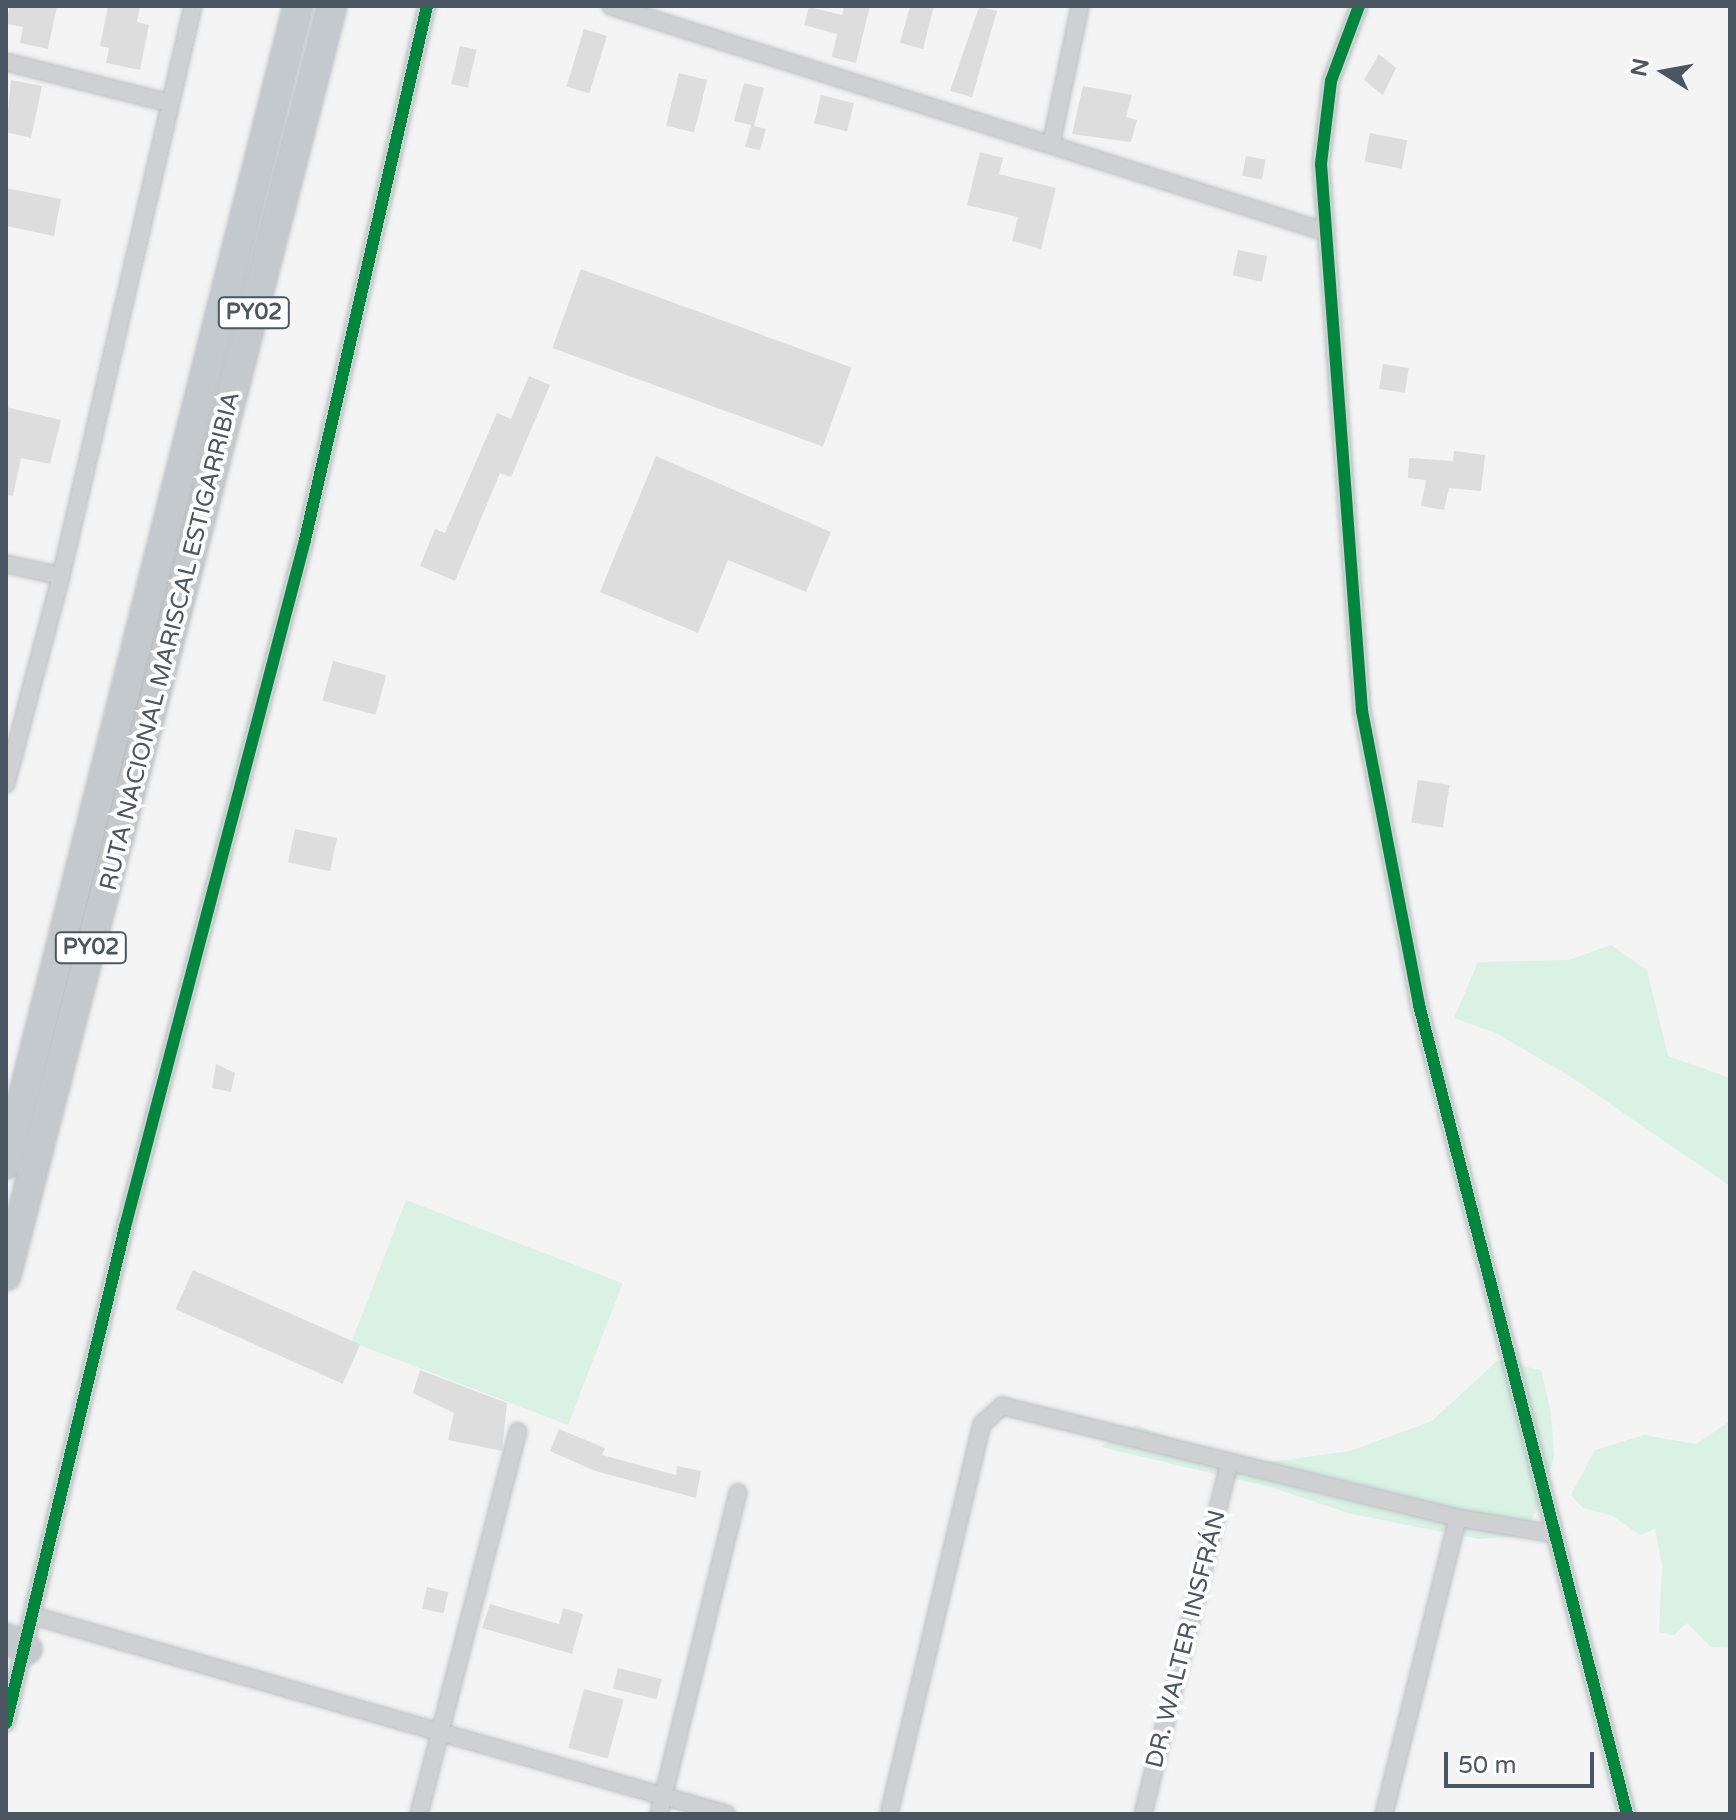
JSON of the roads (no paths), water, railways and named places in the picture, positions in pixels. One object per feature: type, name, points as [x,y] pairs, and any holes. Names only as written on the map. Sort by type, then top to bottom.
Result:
[{"type":"highway","name":"RUTA NACIONAL MARISCAL ESTIGARRIBIA","points":[[6,1164],[298,6]]},
{"type":"highway","name":"RUTA NACIONAL MARISCAL ESTIGARRIBIA","points":[[6,1276],[332,6]]},
{"type":"street","points":[[6,784],[61,576],[193,6]]},
{"type":"street","points":[[6,1723],[16,1650],[34,1616],[125,1227],[305,540],[427,6]]},
{"type":"street","points":[[611,6],[1323,231]]},
{"type":"street","points":[[1051,145],[1080,6]]},
{"type":"street","points":[[1359,6],[1323,120],[1323,231],[1362,711],[1419,1005],[1627,1814]]},
{"type":"street","points":[[6,62],[169,103]]},
{"type":"street","points":[[6,564],[61,576]]},
{"type":"street","points":[[889,1814],[982,1424],[1002,1406],[1458,1518],[1555,1534]]},
{"type":"street","points":[[419,1814],[518,1432]]},
{"type":"street","name":"DR. WALTER INSFRÁN","points":[[1143,1814],[1229,1464]]},
{"type":"street","points":[[659,1814],[738,1493]]},
{"type":"street","points":[[1384,1814],[1458,1518]]},
{"type":"street","points":[[34,1616],[726,1814]]}]
